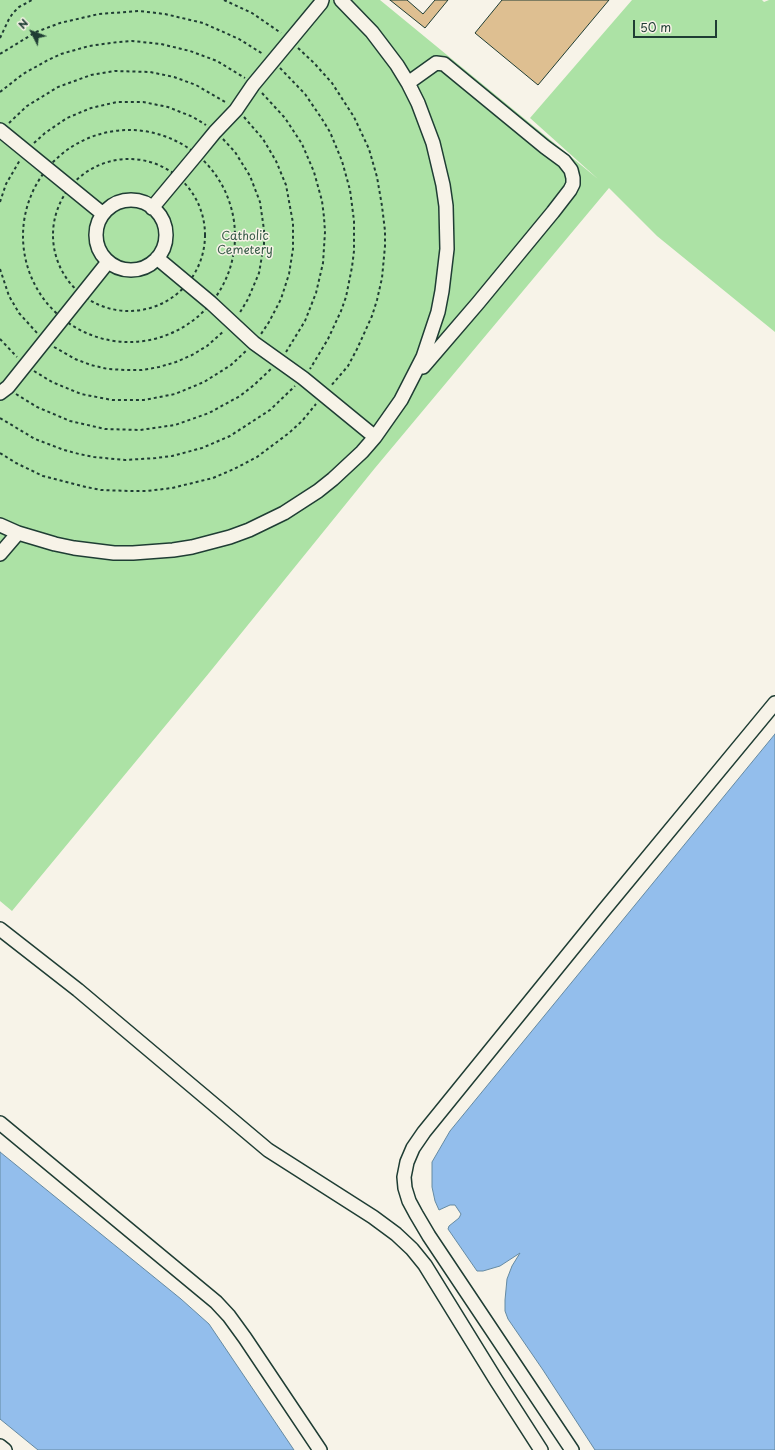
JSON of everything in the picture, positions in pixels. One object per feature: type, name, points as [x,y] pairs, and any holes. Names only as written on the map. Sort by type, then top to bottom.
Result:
[{"type":"lane","points":[[152,208],[215,132],[236,110],[253,85],[322,0]]},
{"type":"lane","points":[[0,525],[18,533],[55,544],[114,553],[153,552],[192,547],[211,542],[243,532],[267,522],[301,503],[318,491],[348,466],[375,437],[393,413],[412,381],[423,358],[438,312],[445,270],[447,234],[446,206],[440,170],[433,143],[418,103],[408,83],[397,65],[372,32],[341,0]]},
{"type":"lane","points":[[408,83],[436,63],[444,64],[539,143],[564,161],[571,170],[573,178],[573,184],[562,201],[412,381]]},
{"type":"lane","points":[[1,131],[103,214]]},
{"type":"lane","points":[[126,201],[140,202],[152,208],[163,223],[165,235],[163,247],[157,258],[146,266],[133,270],[120,268],[108,262],[100,252],[96,239],[97,226],[103,214],[113,205],[126,201]]},
{"type":"lane","points":[[157,258],[211,303],[254,343],[280,360],[375,437]]},
{"type":"lane","points":[[4,390],[26,365],[108,262]]},
{"type":"lane","points":[[432,333],[441,345]]},
{"type":"lane","points":[[0,554],[18,533]]},
{"type":"lane","points":[[572,1450],[429,1236],[416,1214],[409,1201],[405,1188],[404,1177],[407,1162],[413,1148],[434,1120],[604,910],[775,703]]},
{"type":"lane","points":[[0,929],[78,990],[268,1150],[373,1217],[412,1248],[425,1265],[496,1380],[542,1450]]},
{"type":"lane","points":[[0,1123],[216,1302],[229,1316],[245,1338],[320,1450]]},
{"type":"lane","points":[[0,1446],[4,1450]]},
{"type":"path","points":[[0,38],[9,18],[19,7],[32,0]]},
{"type":"path","points":[[0,453],[16,463],[43,476],[101,490],[147,491],[178,487],[200,482],[234,469],[257,457],[302,421],[348,366],[357,349],[372,316],[382,278],[385,246],[381,193],[369,149],[354,117],[332,83],[314,63],[290,40],[252,12],[224,0]]},
{"type":"path","points":[[0,54],[30,36],[60,23],[99,14],[138,11],[165,14],[203,23],[240,39],[284,72],[305,94],[330,132],[342,160],[350,190],[354,228],[354,251],[346,297],[338,318],[321,353],[303,378],[270,410],[230,436],[202,448],[156,458],[110,459],[64,450],[35,439],[0,418]]},
{"type":"path","points":[[0,339],[26,365],[52,382],[81,394],[112,400],[144,400],[175,394],[204,382],[231,365],[254,343],[262,333],[276,311],[286,287],[292,262],[294,236],[290,197],[276,161],[263,138],[236,110],[207,90],[180,79],[150,72],[115,71],[85,77],[58,87],[27,106],[1,131]]},
{"type":"path","points":[[0,202],[6,184],[15,167],[26,151],[44,133],[66,118],[91,108],[117,102],[143,102],[168,107],[193,117],[215,132],[235,152],[250,176],[260,202],[264,230],[264,244],[259,272],[248,299],[232,322],[207,346],[192,355],[176,362],[142,370],[108,369],[91,365],[59,351],[31,328],[19,313],[9,296],[0,269]]},
{"type":"path","points":[[139,130],[164,136],[187,147],[197,154],[219,179],[232,209],[235,226],[233,258],[228,274],[211,303],[201,314],[176,331],[155,338],[132,342],[103,338],[82,330],[63,318],[47,302],[35,283],[29,269],[24,240],[24,224],[29,202],[39,181],[48,169],[66,151],[77,144],[100,134],[113,131],[139,130]]},
{"type":"path","points":[[115,160],[142,160],[167,169],[178,177],[186,185],[199,205],[204,228],[203,251],[194,274],[187,283],[180,291],[162,303],[152,307],[132,311],[106,307],[91,301],[82,295],[72,286],[61,269],[55,250],[53,237],[57,211],[62,198],[70,187],[90,170],[115,160]]},
{"type":"path","points":[[4,390],[37,407],[70,421],[105,429],[140,430],[175,425],[209,413],[225,405],[245,392],[268,373],[280,360]]},
{"type":"green space","name":"Catholic Cemetery","points":[[0,0],[380,0],[598,179],[530,118],[632,0],[762,0],[764,2],[775,0],[775,332],[657,236],[609,188],[375,468],[209,673],[12,911],[0,901]]},
{"type":"water","points":[[775,734],[775,1450],[595,1450],[508,1319],[505,1311],[507,1279],[512,1266],[520,1253],[500,1266],[483,1271],[477,1271],[448,1229],[449,1226],[459,1218],[461,1214],[455,1205],[450,1205],[439,1210],[435,1201],[432,1187],[432,1162],[450,1131]]},
{"type":"water","points":[[0,1152],[181,1299],[209,1324],[294,1450],[38,1450],[0,1419]]},
{"type":"building","points":[[390,0],[407,0],[423,14],[435,0],[448,0],[425,28]]},
{"type":"building","points":[[502,0],[609,0],[538,85],[475,33]]}]
